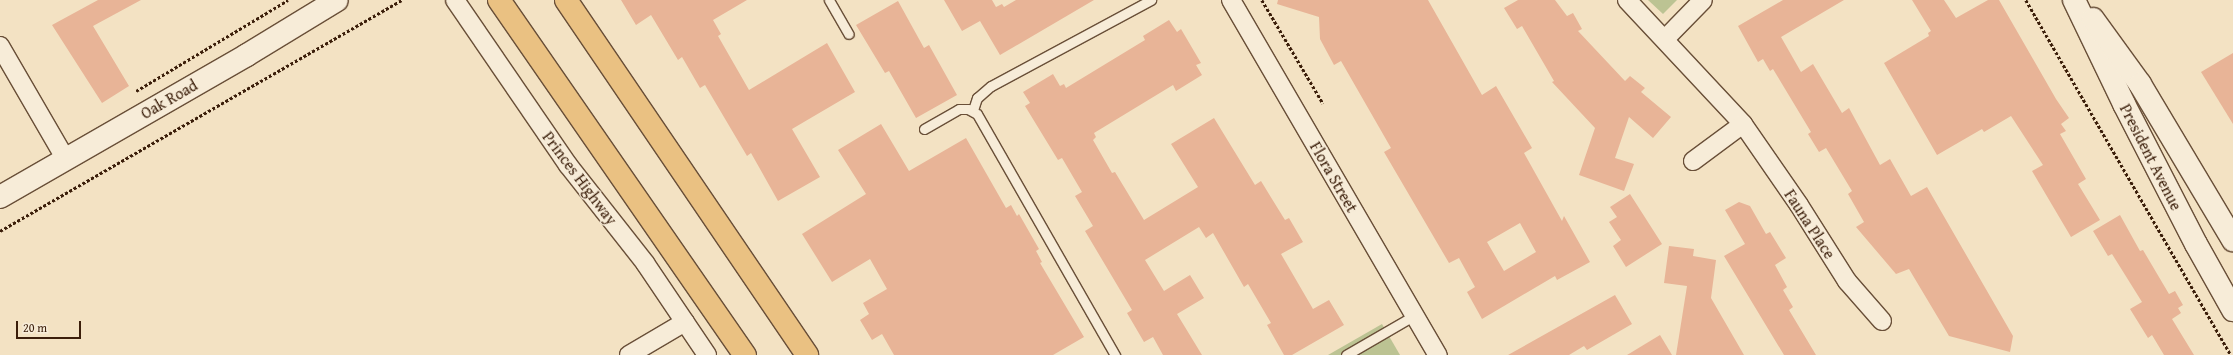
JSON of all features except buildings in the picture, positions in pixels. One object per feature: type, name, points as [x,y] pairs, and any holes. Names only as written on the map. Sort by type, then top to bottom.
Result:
[{"type":"highway","name":"Princes Highway","points":[[499,0],[745,355]]},
{"type":"highway","points":[[566,0],[807,355]]},
{"type":"main road","name":"Oak Road","points":[[0,197],[65,158],[247,55],[337,0]]},
{"type":"main road","name":"President Avenue","points":[[2074,0],[2124,104],[2196,244],[2233,310]]},
{"type":"main road","name":"President Avenue","points":[[2080,0],[2147,97],[2233,240]]},
{"type":"street","name":"Princes Highway","points":[[455,0],[568,164],[645,263],[706,355]]},
{"type":"street","name":"Flora Street","points":[[1231,0],[1438,355]]},
{"type":"street","name":"Fauna Place","points":[[1627,0],[1666,39],[1743,124],[1799,205],[1847,281],[1882,321]]},
{"type":"street","points":[[1666,39],[1703,0]]},
{"type":"street","points":[[0,46],[65,158]]},
{"type":"street","points":[[1693,161],[1743,124]]},
{"type":"street","points":[[629,355],[685,322]]},
{"type":"lane","points":[[829,0],[849,34]]},
{"type":"lane","points":[[972,110],[977,98],[991,86],[1151,0]]},
{"type":"lane","points":[[924,129],[959,109],[972,110],[976,114],[1115,355]]},
{"type":"lane","points":[[1346,355],[1415,315]]},
{"type":"path","points":[[134,92],[288,0]]},
{"type":"path","points":[[0,231],[401,0]]},
{"type":"path","points":[[1262,0],[1323,103]]},
{"type":"path","points":[[2026,0],[2231,355]]},
{"type":"green space","points":[[1648,0],[1677,0],[1663,14]]},
{"type":"green space","points":[[1382,324],[1400,355],[1328,355]]}]
